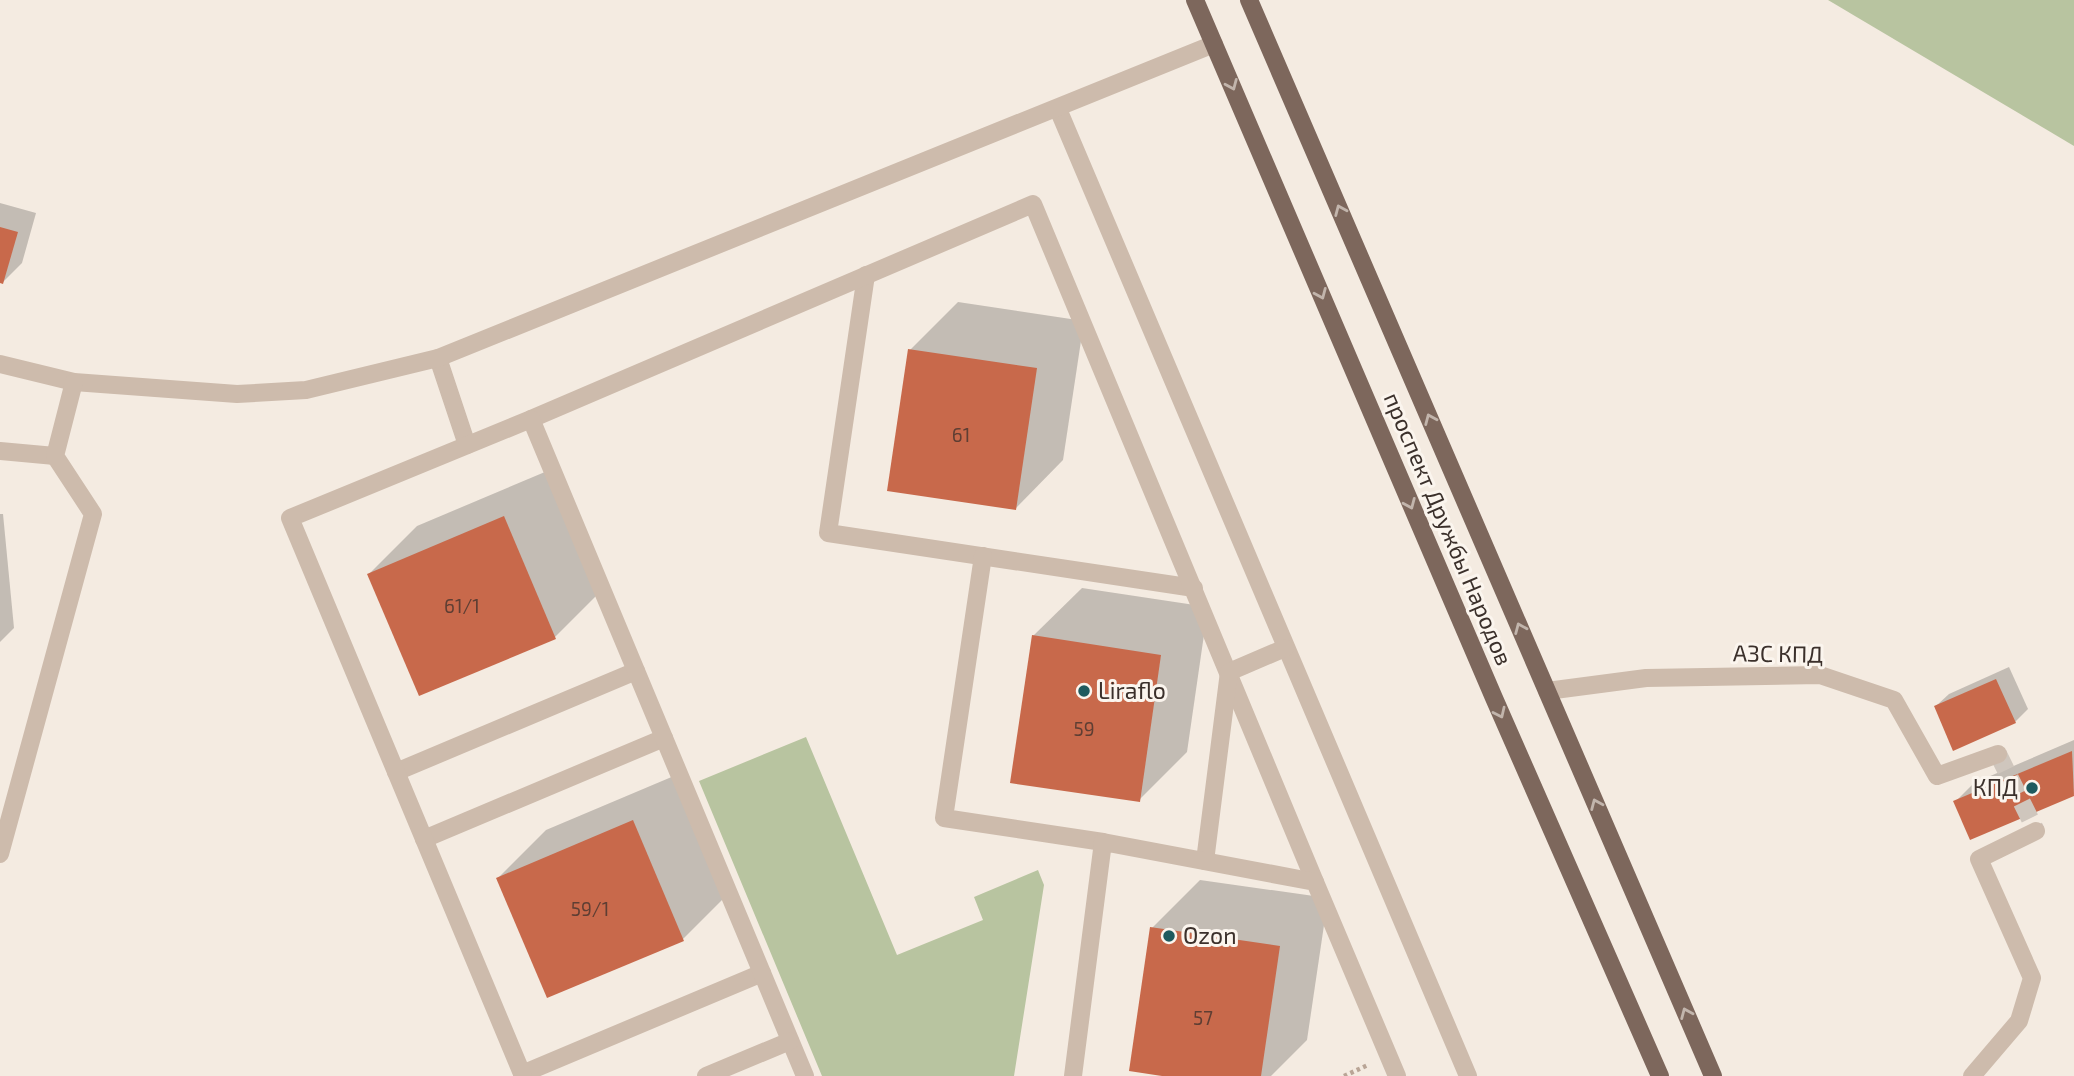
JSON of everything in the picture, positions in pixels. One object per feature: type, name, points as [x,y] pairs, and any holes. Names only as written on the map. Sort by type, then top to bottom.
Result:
[{"type":"main road","name":"проспект Дружбы Народов","points":[[1195,0],[1494,698],[1660,1076]]},
{"type":"main road","name":"проспект Дружбы Народов","points":[[1249,0],[1713,1076]]},
{"type":"street","points":[[0,365],[74,382],[237,394],[306,390],[438,358],[1214,44]]},
{"type":"street","points":[[1058,108],[1284,648],[1468,1076]]},
{"type":"street","points":[[762,972],[522,1075],[290,518],[1034,204],[1396,1076]]},
{"type":"street","points":[[866,275],[828,533],[1194,588]]},
{"type":"street","points":[[438,358],[467,445]]},
{"type":"street","points":[[0,854],[93,514],[55,456],[74,382]]},
{"type":"street","points":[[531,418],[805,1076]]},
{"type":"street","points":[[0,451],[55,456]]},
{"type":"street","points":[[983,556],[944,818],[1103,842],[1315,882]]},
{"type":"street","points":[[1229,672],[1284,648]]},
{"type":"street","points":[[396,772],[636,671]]},
{"type":"street","points":[[1205,861],[1229,672]]},
{"type":"street","name":"АЗС КПД","points":[[1547,691],[1646,678],[1820,675],[1894,701],[1937,776],[1998,754]]},
{"type":"street","points":[[424,839],[664,738]]},
{"type":"street","points":[[1972,1076],[2019,1021],[2032,978],[1979,859],[2036,831]]},
{"type":"street","points":[[1073,1076],[1103,842]]},
{"type":"street","points":[[706,1076],[790,1041]]},
{"type":"green space","points":[[1828,0],[2074,0],[2074,146]]},
{"type":"green space","points":[[806,737],[897,955],[983,920],[974,897],[1038,870],[1044,885],[1014,1076],[822,1076],[699,781]]},
{"type":"building","points":[[0,227],[18,232],[3,284],[0,283]]},
{"type":"building","points":[[908,349],[1037,368],[1016,510],[887,491]]},
{"type":"building","points":[[504,516],[556,639],[419,696],[367,574]]},
{"type":"building","points":[[1032,635],[1161,655],[1140,802],[1010,783]]},
{"type":"building","points":[[1996,679],[2016,723],[1953,751],[1934,706]]},
{"type":"building","points":[[2072,751],[2074,796],[1970,840],[1953,801]]},
{"type":"building","points":[[633,820],[684,941],[547,998],[496,878]]},
{"type":"building","points":[[1150,927],[1280,946],[1261,1076],[1162,1076],[1129,1071]]},
{"type":"tunnel","points":[[1998,754],[2036,831]]},
{"type":"place","name":"Liraflo","points":[[1084,691]]},
{"type":"place","name":"КПД","points":[[2032,788]]},
{"type":"place","name":"Ozon","points":[[1169,936]]}]
